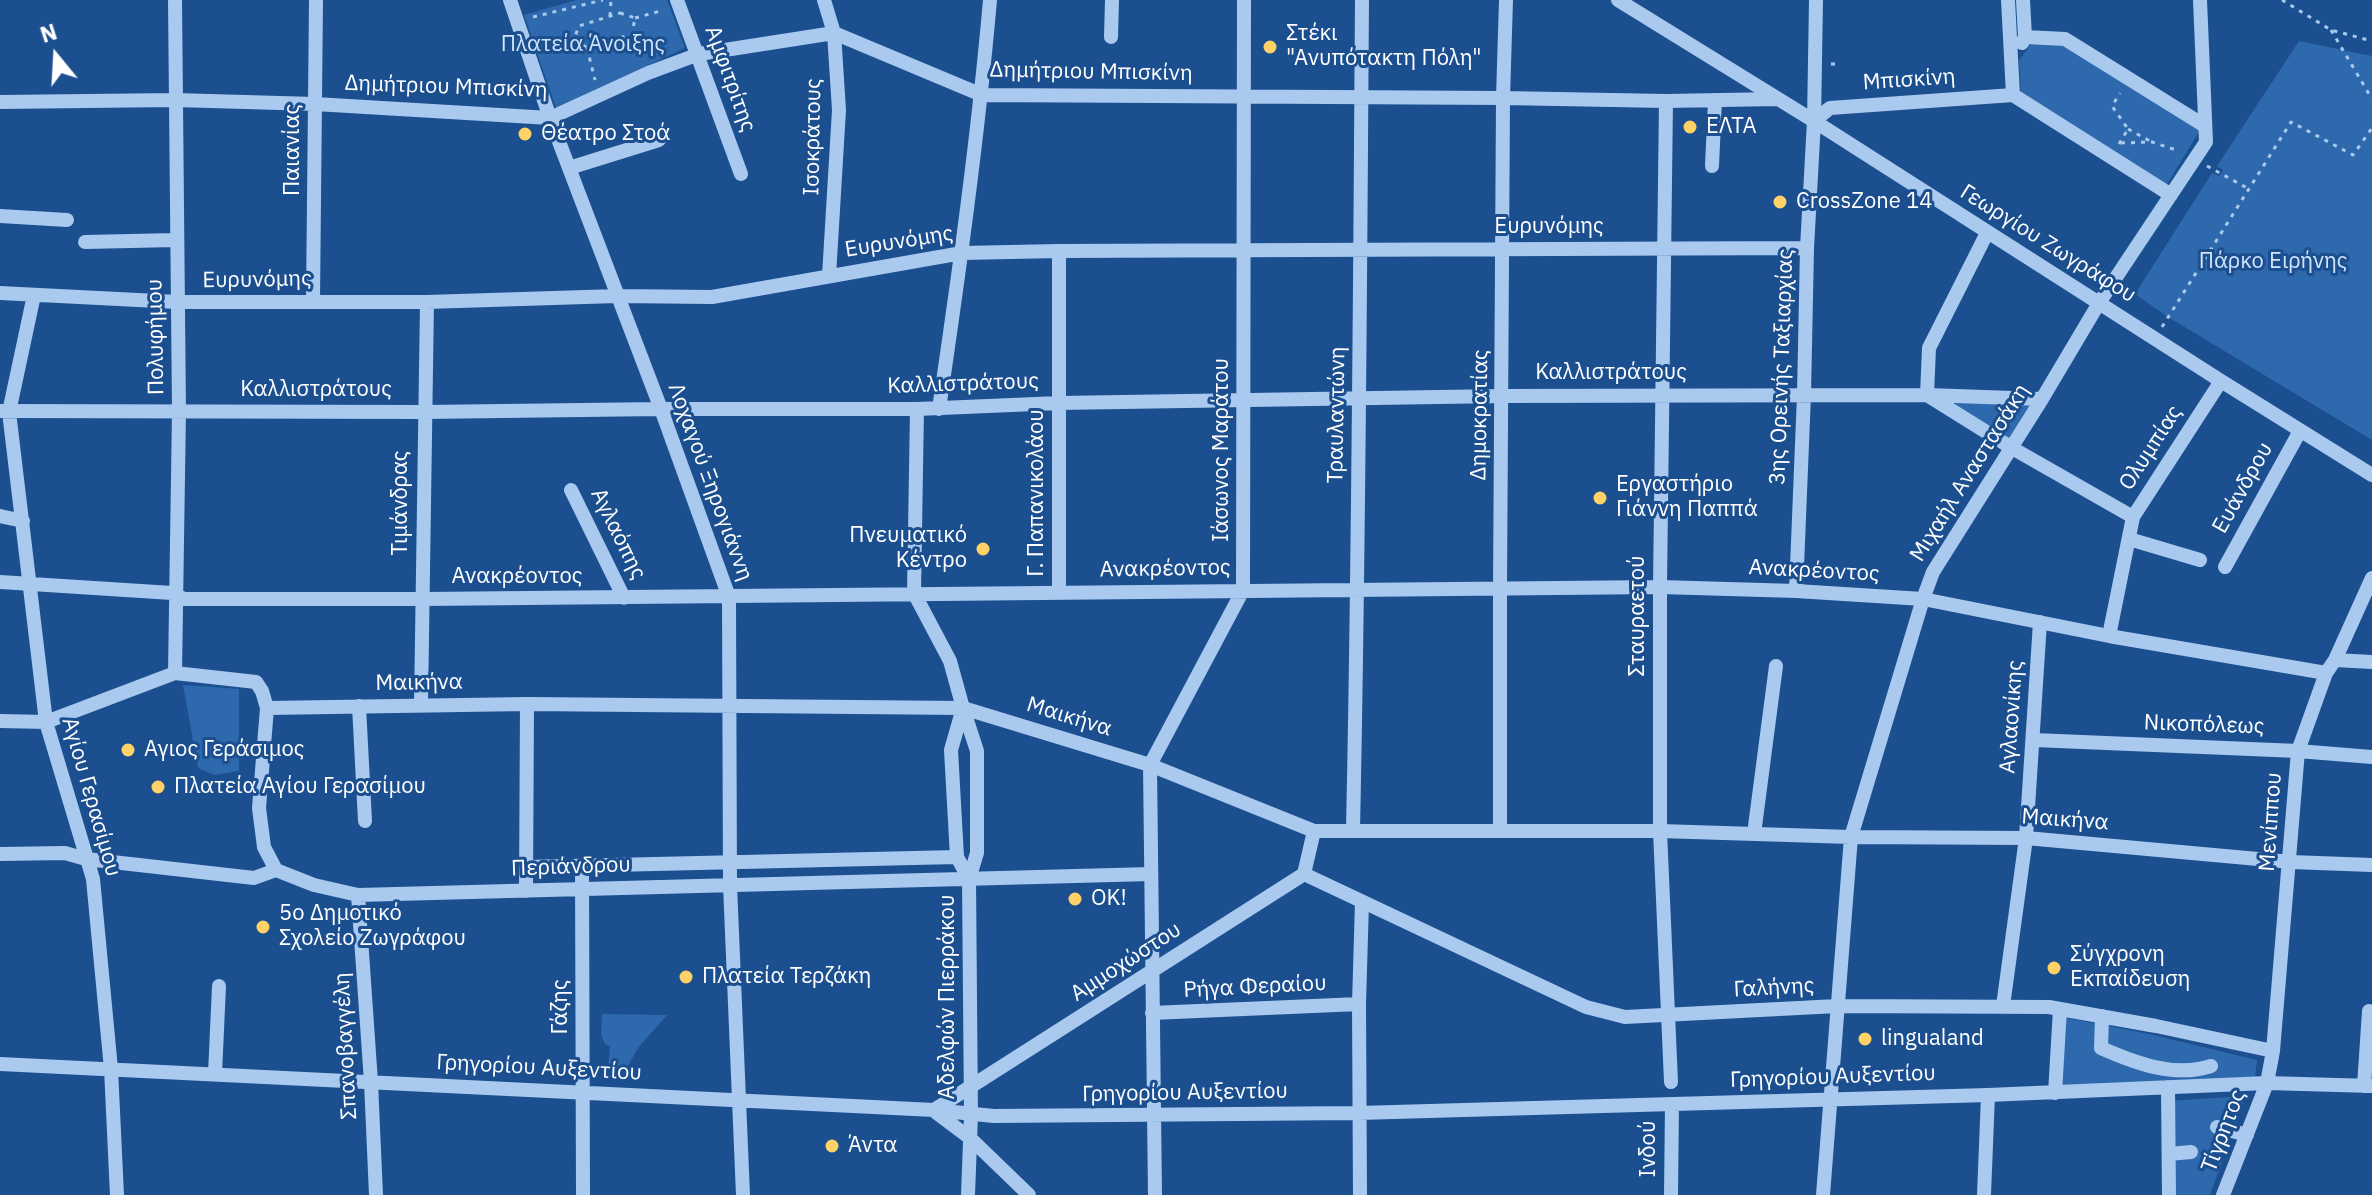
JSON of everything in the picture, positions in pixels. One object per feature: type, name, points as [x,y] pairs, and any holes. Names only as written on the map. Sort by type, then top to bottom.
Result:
[{"type":"street","name":"Πολυφήμου","points":[[175,0],[179,411],[175,673]]},
{"type":"street","name":"Παιανίας","points":[[313,301],[316,0]]},
{"type":"street","name":"Λοχαγού Ξηρογιάννη","points":[[510,0],[550,118],[729,597],[730,885],[743,1195]]},
{"type":"street","name":"Ισοκράτους","points":[[824,0],[834,33],[839,110],[829,276]]},
{"type":"street","points":[[939,409],[982,95],[990,0]]},
{"type":"street","points":[[1111,37],[1112,0]]},
{"type":"street","name":"Ιάσωνος Μαράτου","points":[[1155,1195],[1150,765],[1243,590],[1244,0]]},
{"type":"street","name":"Τραυλαντώνη","points":[[1353,829],[1362,250],[1362,0]]},
{"type":"street","name":"Δημοκρατίας","points":[[1500,830],[1506,0]]},
{"type":"street","name":"Γεωργίου Ζωγράφου","points":[[1618,0],[2372,475]]},
{"type":"street","name":"3ης Ορεινής Ταξιαρχίας","points":[[1796,591],[1816,0]]},
{"type":"street","points":[[2008,0],[2013,95],[2171,195]]},
{"type":"street","points":[[2011,60],[2025,37],[2023,0]]},
{"type":"street","name":"Μιχαήλ Αναστασάκη","points":[[1823,1195],[1851,837],[1923,599],[1933,572],[2099,303],[2206,142],[2200,0]]},
{"type":"street","name":"Αμφιτρίτης","points":[[678,3],[741,174]]},
{"type":"street","name":"Δημήτριου Μπισκίνη","points":[[0,102],[175,100],[315,104],[550,118],[648,73],[699,54],[834,33],[982,95],[1666,101],[1777,99]]},
{"type":"street","points":[[2025,37],[2065,39],[2205,126]]},
{"type":"street","name":"Μπισκίνη","points":[[1814,121],[1830,108],[2013,95]]},
{"type":"street","points":[[1712,166],[1715,100]]},
{"type":"street","name":"Σταυραετού","points":[[1666,101],[1660,831],[1671,1082]]},
{"type":"street","points":[[569,168],[659,140]]},
{"type":"street","points":[[0,216],[67,220]]},
{"type":"street","points":[[1987,233],[1929,348],[1927,395],[2133,517]]},
{"type":"street","points":[[85,242],[176,240]]},
{"type":"street","name":"Ευρυνόμης","points":[[0,293],[177,302],[712,297],[962,253],[1807,248]]},
{"type":"street","name":"Γ. Παπανικολάου","points":[[1059,251],[1059,592]]},
{"type":"street","name":"Αγίου Γερασίμου","points":[[34,295],[5,412],[23,521],[46,722],[93,879],[111,1069],[117,1195]]},
{"type":"street","name":"Τιμάνδρας","points":[[421,705],[427,302]]},
{"type":"street","name":"Ολυμπίας","points":[[2109,636],[2133,517],[2221,381]]},
{"type":"street","name":"Καλλιστράτους","points":[[5,412],[939,409],[1059,403],[1502,396],[1927,395],[2042,399]]},
{"type":"street","name":"Αδελφών Πιερράκου","points":[[917,409],[914,593],[950,661],[977,751],[977,853],[969,879],[971,1115],[968,1195]]},
{"type":"street","name":"Ευάνδρου","points":[[2225,567],[2300,431]]},
{"type":"street","name":"Αγλαόπης","points":[[571,490],[624,598]]},
{"type":"street","points":[[0,516],[23,521]]},
{"type":"street","points":[[2129,539],[2200,560]]},
{"type":"street","name":"Μενίππου","points":[[2267,1083],[2273,1051],[2291,862],[2298,751],[2326,673],[2335,660],[2372,578]]},
{"type":"street","name":"Ανακρέοντος","points":[[0,582],[172,593],[184,599],[624,598],[1660,587],[1796,591],[1923,599],[2109,636],[2326,673]]},
{"type":"street","name":"Αγλαονίκης","points":[[2003,1006],[2026,838],[2040,622]]},
{"type":"street","points":[[2335,660],[2372,662]]},
{"type":"street","points":[[1754,834],[1776,666]]},
{"type":"street","points":[[0,721],[46,722],[175,673],[256,682],[267,708],[259,808],[264,847],[276,870],[254,878],[86,859],[65,853],[0,854]]},
{"type":"street","points":[[526,891],[527,704]]},
{"type":"street","name":"Μαικήνα","points":[[267,708],[527,704],[963,708],[1150,765],[1314,831],[1660,831],[2026,838],[2291,862],[2372,865]]},
{"type":"street","name":"Μαικήνα","points":[[359,706],[365,821]]},
{"type":"street","name":"Αδελφών Πιερράκου","points":[[963,708],[951,750],[957,857],[969,879]]},
{"type":"street","name":"Νικοπόλεως","points":[[2034,740],[2372,757]]},
{"type":"street","points":[[1304,874],[1314,831]]},
{"type":"street","name":"Περιάνδρου","points":[[526,867],[957,857]]},
{"type":"street","name":"Γάζης","points":[[582,866],[583,1195]]},
{"type":"street","name":"Περιάνδρου","points":[[276,870],[314,885],[358,895],[1151,874]]},
{"type":"street","name":"Γαλήνης","points":[[1304,874],[1586,1007],[1625,1017],[1837,1006],[2003,1006],[2060,1009],[2273,1051]]},
{"type":"street","name":"Αμμοχώστου","points":[[934,1110],[1304,874]]},
{"type":"street","name":"Σπανοβαγγέλη","points":[[358,895],[376,1195]]},
{"type":"street","points":[[1360,1195],[1362,902]]},
{"type":"street","points":[[215,1074],[219,986]]},
{"type":"street","name":"Ρήγα Φεραίου","points":[[1152,1013],[1359,1004]]},
{"type":"street","points":[[2055,1093],[2060,1009]]},
{"type":"street","points":[[2368,1086],[2369,1011]]},
{"type":"street","points":[[2102,1016],[2101,1048],[2136,1064],[2183,1071],[2211,1066]]},
{"type":"street","points":[[2209,1086],[2213,1038]]},
{"type":"street","name":"Γρηγορίου Αυξεντίου","points":[[0,1064],[934,1110],[971,1115],[1359,1113],[2055,1093],[2267,1083],[2368,1086]]},
{"type":"street","name":"Τίγρητος","points":[[2223,1195],[2267,1083]]},
{"type":"street","points":[[2168,1087],[2169,1195]]},
{"type":"street","points":[[1984,1195],[1988,1095]]},
{"type":"street","name":"Ινδού","points":[[1671,1195],[1672,1104]]},
{"type":"street","points":[[934,1110],[970,1138],[1029,1195]]},
{"type":"street","points":[[2217,1127],[2247,1135]]},
{"type":"street","points":[[2169,1154],[2191,1152]]},
{"type":"path","points":[[517,21],[603,0]]},
{"type":"path","points":[[610,16],[611,0]]},
{"type":"path","points":[[2282,0],[2331,30],[2372,41]]},
{"type":"path","points":[[574,39],[579,26],[620,13],[635,18],[678,3]]},
{"type":"path","points":[[635,18],[632,34],[648,73]]},
{"type":"path","points":[[2331,30],[2372,99]]},
{"type":"path","points":[[587,48],[632,34]]},
{"type":"path","points":[[574,39],[587,48],[599,95]]},
{"type":"path","points":[[528,53],[574,39]]},
{"type":"path","points":[[2129,79],[2112,106],[2128,129],[2195,159]]},
{"type":"path","points":[[2168,317],[2291,122],[2353,155],[2372,128]]},
{"type":"path","points":[[2128,129],[2119,144],[2152,142]]},
{"type":"path","points":[[2221,173],[2249,189]]},
{"type":"green space","name":"Πλατεία Άνοιξης","points":[[576,0],[667,0],[685,48],[556,108],[524,15]]},
{"type":"green space","name":"Πάρκο Ειρήνης","points":[[2299,41],[2372,56],[2372,440],[2135,294],[2212,173],[2219,176],[2223,170],[2217,166]]},
{"type":"green space","points":[[2031,44],[2062,44],[2200,130],[2166,186],[2021,92],[2019,61]]},
{"type":"green space","points":[[1944,400],[2034,403],[2010,439]]},
{"type":"green space","points":[[183,685],[239,689],[239,771],[214,775],[198,768]]},
{"type":"green space","points":[[602,1014],[667,1015],[638,1048],[626,1069],[608,1069],[610,1046],[605,1044],[601,1035]]},
{"type":"green space","points":[[2062,1017],[2257,1060],[2255,1078],[2058,1086]]},
{"type":"green space","points":[[2246,1096],[2210,1195],[2169,1195],[2168,1101]]},
{"type":"place","name":"Στέκι \"Ανυπότακτη Πόλη\"","points":[[1270,47]]},
{"type":"place","name":"ΕΛΤΑ","points":[[1690,127]]},
{"type":"place","name":"Θέατρο Στοά","points":[[525,134]]},
{"type":"place","name":"CrossZone 14","points":[[1780,202]]},
{"type":"place","name":"Εργαστήριο Γιάννη Παππά","points":[[1600,498]]},
{"type":"place","name":"Πνευματικό Κέντρο","points":[[983,549]]},
{"type":"place","name":"Αγιος Γεράσιμος","points":[[128,750]]},
{"type":"place","name":"Πλατεία Αγίου Γερασίμου","points":[[158,787]]},
{"type":"place","name":"ΟΚ!","points":[[1075,899]]},
{"type":"place","name":"5ο Δημοτικό Σχολείο Ζωγράφου","points":[[263,927]]},
{"type":"place","name":"Σύγχρονη Εκπαίδευση","points":[[2054,968]]},
{"type":"place","name":"Πλατεία Τερζάκη","points":[[686,977]]},
{"type":"place","name":"lingualand","points":[[1865,1039]]},
{"type":"place","name":"Άντα","points":[[832,1146]]}]
